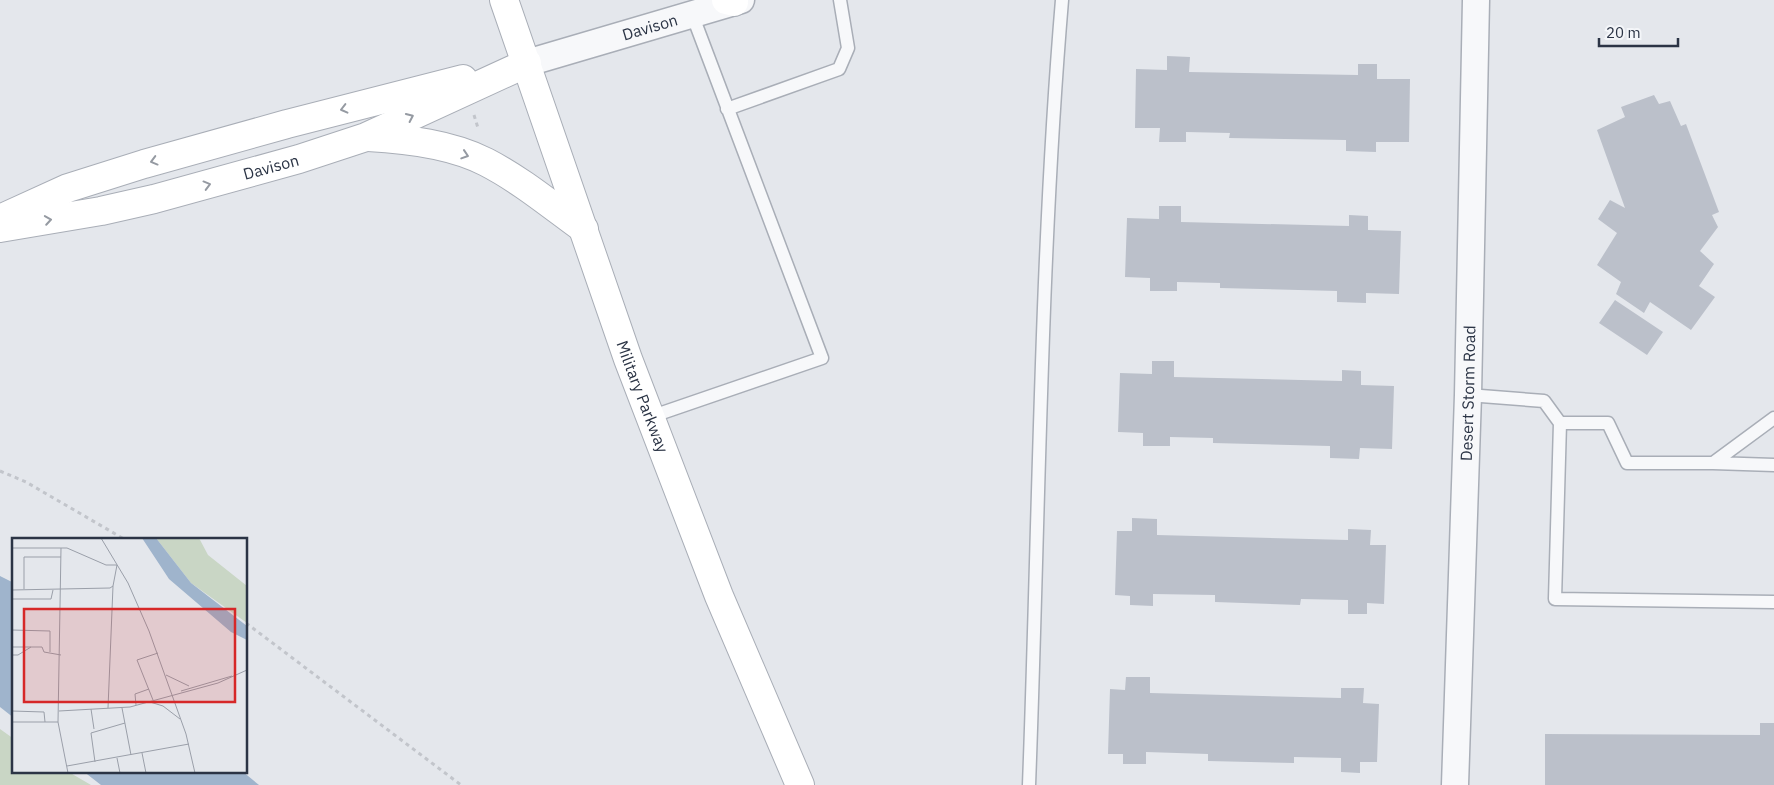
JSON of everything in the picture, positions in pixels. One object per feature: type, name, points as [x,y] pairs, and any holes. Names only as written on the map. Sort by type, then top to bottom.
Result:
[{"type":"street","name":"Military Parkway","points":[[504,0],[650,417],[719,596],[800,785]]},
{"type":"street","name":"Desert Storm Road","points":[[1455,785],[1468,394],[1476,0]]},
{"type":"street","name":"Davison","points":[[0,219],[68,188],[144,164],[287,124],[527,63],[734,1]]},
{"type":"street","name":"Davison","points":[[0,228],[101,211],[154,199],[366,137],[527,63]]},
{"type":"street","points":[[366,137],[400,139],[442,147],[485,161],[584,229]]},
{"type":"lane","points":[[727,109],[839,69],[848,48],[840,0]]},
{"type":"lane","points":[[1029,785],[1043,304],[1054,88],[1062,0]]},
{"type":"lane","points":[[650,417],[822,358],[692,14]]},
{"type":"lane","points":[[1468,394],[1544,401],[1560,423],[1555,599],[1774,602]]},
{"type":"lane","points":[[1713,463],[1774,418]]},
{"type":"lane","points":[[1560,423],[1608,424],[1627,462],[1774,465]]},
{"type":"path","points":[[0,471],[26,482],[122,538]]},
{"type":"path","points":[[248,624],[461,785]]},
{"type":"green space","points":[[0,729],[12,738],[12,772],[69,772],[91,785],[0,785]]},
{"type":"water","points":[[0,576],[12,582],[12,716],[0,707]]},
{"type":"water","points":[[84,772],[243,772],[259,785],[101,785]]},
{"type":"building","points":[[1167,56],[1190,57],[1189,72],[1358,75],[1358,64],[1377,64],[1377,79],[1410,79],[1409,142],[1376,142],[1376,152],[1346,151],[1346,140],[1229,138],[1230,133],[1186,132],[1186,142],[1159,142],[1160,128],[1135,128],[1136,69],[1167,70]]},
{"type":"building","points":[[1654,95],[1659,104],[1670,101],[1681,126],[1686,124],[1719,212],[1712,215],[1718,227],[1700,251],[1714,264],[1699,286],[1715,297],[1691,330],[1650,302],[1644,313],[1616,294],[1621,282],[1597,265],[1617,233],[1598,219],[1610,200],[1625,208],[1597,130],[1625,117],[1621,107]]},
{"type":"building","points":[[1159,206],[1181,206],[1181,222],[1349,226],[1349,215],[1368,216],[1368,230],[1401,231],[1399,294],[1366,293],[1366,303],[1337,302],[1337,291],[1220,288],[1220,283],[1177,282],[1177,291],[1150,291],[1150,278],[1125,277],[1127,218],[1159,219]]},
{"type":"building","points":[[1615,300],[1663,332],[1647,355],[1599,323]]},
{"type":"building","points":[[1152,361],[1174,361],[1174,377],[1342,381],[1342,370],[1361,371],[1361,385],[1394,386],[1392,449],[1360,448],[1359,459],[1330,458],[1330,446],[1213,443],[1213,438],[1170,437],[1170,446],[1143,446],[1143,433],[1118,432],[1120,373],[1152,374]]},
{"type":"building","points":[[1132,518],[1157,519],[1157,535],[1348,540],[1348,529],[1371,530],[1370,545],[1386,545],[1384,604],[1367,603],[1367,614],[1348,614],[1348,600],[1301,599],[1300,605],[1215,602],[1215,595],[1153,594],[1153,606],[1130,605],[1130,596],[1115,595],[1117,531],[1132,531]]},
{"type":"building","points":[[1126,677],[1150,677],[1150,693],[1341,698],[1341,688],[1364,688],[1363,703],[1379,704],[1377,762],[1360,762],[1360,773],[1341,772],[1341,758],[1294,757],[1294,763],[1208,761],[1208,754],[1146,752],[1146,764],[1123,764],[1123,754],[1108,754],[1110,689],[1125,690]]},
{"type":"building","points":[[1760,723],[1774,723],[1774,785],[1545,785],[1545,734],[1760,735]]}]
